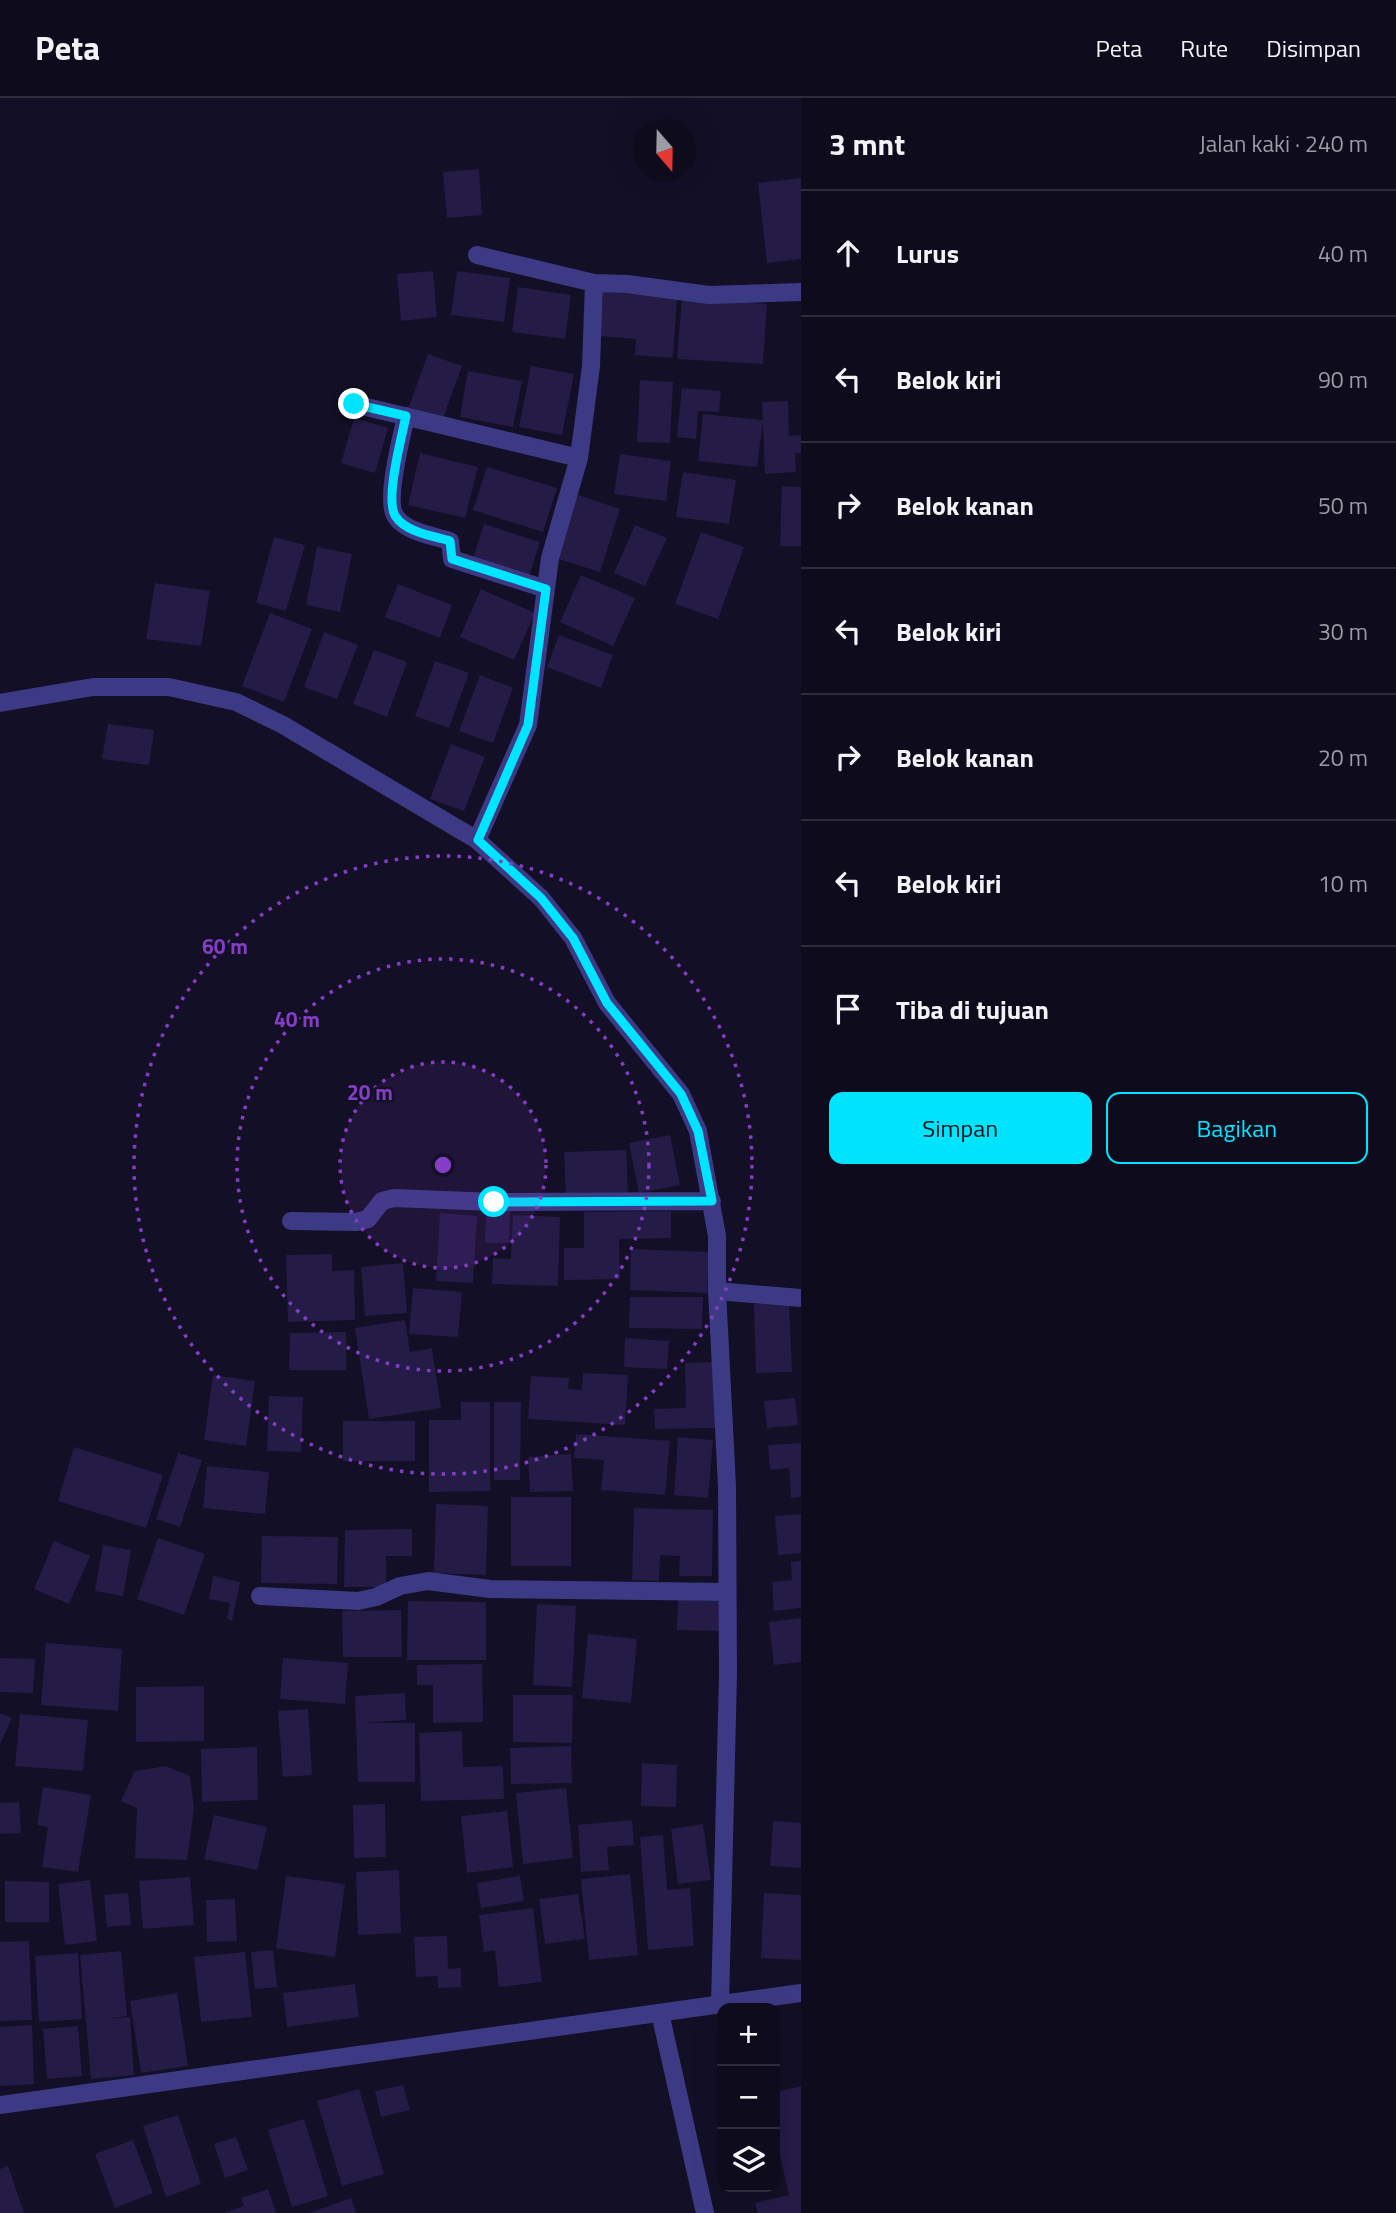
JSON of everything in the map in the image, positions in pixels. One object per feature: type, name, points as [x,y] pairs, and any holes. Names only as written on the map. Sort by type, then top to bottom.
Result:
[{"type":"street","points":[[477,255],[594,283],[627,284],[709,295],[801,292]]},
{"type":"street","points":[[478,840],[528,725],[550,558],[579,458],[591,366],[594,283]]},
{"type":"street","points":[[354,404],[579,458]]},
{"type":"street","points":[[406,416],[391,499],[396,517],[421,533],[450,541],[452,559],[546,589]]},
{"type":"street","points":[[0,703],[93,687],[169,687],[236,702],[283,724],[478,840],[541,898],[573,938],[607,1003],[681,1094],[698,1131],[717,1236],[717,1291],[727,1486],[728,1674],[720,2003]]},
{"type":"street","points":[[291,1221],[356,1222],[368,1219],[382,1201],[394,1198],[494,1202],[712,1201]]},
{"type":"street","points":[[717,1291],[801,1298]]},
{"type":"street","points":[[260,1596],[358,1601],[376,1597],[400,1586],[428,1581],[490,1589],[727,1592]]},
{"type":"street","points":[[734,2003],[801,1993]]},
{"type":"street","points":[[0,2105],[717,2005]]},
{"type":"street","points":[[660,2013],[705,2213]]},
{"type":"building","points":[[479,169],[482,215],[447,218],[443,172]]},
{"type":"building","points":[[801,178],[801,259],[767,263],[758,183]]},
{"type":"building","points":[[433,271],[437,317],[401,321],[397,274]]},
{"type":"building","points":[[457,271],[510,278],[504,322],[451,315]]},
{"type":"building","points":[[518,287],[571,295],[565,339],[512,332]]},
{"type":"building","points":[[603,292],[677,297],[673,358],[635,355],[636,339],[600,336]]},
{"type":"building","points":[[682,298],[767,304],[763,364],[677,359]]},
{"type":"building","points":[[428,354],[462,366],[442,421],[408,409]]},
{"type":"building","points":[[531,366],[574,374],[562,435],[519,427]]},
{"type":"building","points":[[468,371],[522,381],[513,427],[460,417]]},
{"type":"building","points":[[640,380],[673,382],[670,443],[637,442]]},
{"type":"building","points":[[682,388],[721,391],[719,412],[698,411],[696,439],[677,437]]},
{"type":"building","points":[[788,401],[789,436],[801,435],[801,453],[795,453],[796,472],[765,474],[762,402]]},
{"type":"building","points":[[703,414],[763,420],[757,467],[698,461]]},
{"type":"building","points":[[354,418],[388,428],[375,473],[341,463]]},
{"type":"building","points":[[420,453],[478,467],[465,518],[408,505]]},
{"type":"building","points":[[620,454],[671,461],[666,501],[614,494]]},
{"type":"building","points":[[487,467],[557,488],[543,532],[473,510]]},
{"type":"building","points":[[683,472],[736,480],[729,524],[676,517]]},
{"type":"building","points":[[782,486],[801,487],[801,546],[780,546]]},
{"type":"building","points":[[576,494],[620,509],[600,572],[555,558]]},
{"type":"building","points":[[484,524],[540,542],[529,576],[473,558]]},
{"type":"building","points":[[635,525],[667,538],[645,586],[614,573]]},
{"type":"building","points":[[701,532],[744,547],[718,619],[675,604]]},
{"type":"building","points":[[274,537],[305,545],[286,611],[256,603]]},
{"type":"building","points":[[317,547],[352,554],[340,612],[306,605]]},
{"type":"building","points":[[581,575],[635,598],[613,646],[560,622]]},
{"type":"building","points":[[155,583],[210,591],[201,646],[146,639]]},
{"type":"building","points":[[398,584],[452,605],[440,638],[385,617]]},
{"type":"building","points":[[481,589],[535,613],[514,660],[460,637]]},
{"type":"building","points":[[270,613],[312,629],[284,702],[242,686]]},
{"type":"building","points":[[324,632],[358,645],[337,699],[304,687]]},
{"type":"building","points":[[559,635],[613,655],[601,688],[547,667]]},
{"type":"building","points":[[374,650],[407,662],[387,717],[353,704]]},
{"type":"building","points":[[435,661],[469,673],[449,728],[415,716]]},
{"type":"building","points":[[480,675],[513,688],[493,743],[459,731]]},
{"type":"building","points":[[108,724],[154,730],[149,765],[102,759]]},
{"type":"building","points":[[451,744],[485,757],[464,811],[430,799]]},
{"type":"building","points":[[670,1135],[680,1185],[639,1193],[629,1143]]},
{"type":"building","points":[[626,1150],[628,1193],[566,1195],[564,1152]]},
{"type":"building","points":[[486,1209],[510,1210],[509,1243],[485,1243]]},
{"type":"building","points":[[671,1211],[671,1238],[619,1239],[620,1279],[564,1280],[564,1248],[584,1248],[584,1212]]},
{"type":"building","points":[[440,1213],[477,1216],[473,1283],[436,1281]]},
{"type":"building","points":[[513,1215],[560,1217],[558,1286],[492,1284],[493,1258],[511,1259]]},
{"type":"building","points":[[631,1249],[709,1252],[707,1293],[630,1290]]},
{"type":"building","points":[[332,1254],[332,1271],[354,1270],[355,1320],[288,1322],[286,1255]]},
{"type":"building","points":[[403,1263],[407,1313],[365,1316],[361,1267]]},
{"type":"building","points":[[413,1288],[462,1292],[458,1337],[409,1334]]},
{"type":"building","points":[[630,1297],[703,1297],[702,1329],[629,1328]]},
{"type":"building","points":[[789,1303],[792,1372],[756,1373],[754,1304]]},
{"type":"building","points":[[405,1320],[410,1352],[432,1348],[441,1408],[369,1419],[355,1328]]},
{"type":"building","points":[[346,1332],[346,1370],[289,1370],[290,1333]]},
{"type":"building","points":[[625,1338],[669,1341],[667,1369],[624,1367]]},
{"type":"building","points":[[716,1362],[718,1428],[655,1429],[654,1409],[686,1408],[685,1363]]},
{"type":"building","points":[[583,1373],[628,1375],[625,1425],[528,1419],[531,1376],[569,1378],[568,1389],[582,1390]]},
{"type":"building","points":[[213,1375],[255,1381],[246,1446],[204,1440]]},
{"type":"building","points":[[269,1396],[303,1397],[301,1452],[267,1451]]},
{"type":"building","points":[[795,1398],[798,1425],[767,1428],[764,1401]]},
{"type":"building","points":[[461,1402],[490,1402],[490,1491],[429,1492],[429,1420],[461,1420]]},
{"type":"building","points":[[494,1402],[521,1402],[520,1480],[494,1480]]},
{"type":"building","points":[[343,1421],[415,1421],[415,1461],[343,1461]]},
{"type":"building","points":[[576,1434],[670,1441],[665,1495],[601,1490],[604,1460],[574,1458]]},
{"type":"building","points":[[678,1437],[713,1440],[708,1498],[674,1495]]},
{"type":"building","points":[[801,1443],[801,1497],[791,1498],[789,1468],[770,1470],[768,1445]]},
{"type":"building","points":[[74,1447],[163,1475],[146,1528],[58,1501]]},
{"type":"building","points":[[178,1453],[202,1460],[180,1527],[156,1519]]},
{"type":"building","points":[[571,1454],[573,1491],[530,1492],[528,1457]]},
{"type":"building","points":[[207,1466],[269,1472],[265,1514],[203,1508]]},
{"type":"building","points":[[511,1497],[571,1497],[571,1566],[511,1566]]},
{"type":"building","points":[[436,1504],[488,1506],[486,1575],[434,1573]]},
{"type":"building","points":[[634,1508],[713,1510],[712,1576],[679,1576],[680,1556],[660,1555],[659,1581],[632,1580]]},
{"type":"building","points":[[801,1514],[801,1553],[778,1555],[775,1516]]},
{"type":"building","points":[[412,1529],[412,1556],[386,1556],[386,1587],[344,1587],[345,1530]]},
{"type":"building","points":[[262,1536],[338,1537],[337,1584],[261,1583]]},
{"type":"building","points":[[158,1538],[205,1554],[184,1615],[137,1599]]},
{"type":"building","points":[[54,1541],[90,1556],[69,1604],[34,1589]]},
{"type":"building","points":[[103,1545],[131,1550],[123,1596],[95,1591]]},
{"type":"building","points":[[801,1561],[801,1608],[774,1611],[772,1582],[792,1580],[791,1562]]},
{"type":"building","points":[[213,1576],[240,1582],[232,1621],[227,1619],[230,1603],[209,1599]]},
{"type":"building","points":[[678,1600],[720,1601],[719,1631],[677,1630]]},
{"type":"building","points":[[408,1601],[486,1602],[486,1660],[407,1660]]},
{"type":"building","points":[[537,1604],[576,1606],[572,1687],[533,1685]]},
{"type":"building","points":[[401,1610],[402,1657],[343,1657],[342,1611]]},
{"type":"building","points":[[801,1618],[801,1662],[774,1665],[769,1622]]},
{"type":"building","points":[[588,1634],[637,1639],[631,1703],[582,1698]]},
{"type":"building","points":[[46,1643],[122,1649],[118,1711],[41,1705]]},
{"type":"building","points":[[0,1658],[35,1659],[33,1693],[0,1692]]},
{"type":"building","points":[[283,1658],[348,1663],[345,1704],[280,1699]]},
{"type":"building","points":[[482,1664],[483,1722],[433,1723],[433,1685],[417,1685],[417,1665]]},
{"type":"building","points":[[204,1686],[204,1741],[136,1742],[136,1687]]},
{"type":"building","points":[[405,1693],[406,1720],[362,1723],[415,1723],[415,1782],[358,1782],[355,1696]]},
{"type":"building","points":[[513,1695],[573,1695],[572,1743],[513,1742]]},
{"type":"building","points":[[308,1709],[312,1775],[283,1777],[278,1711]]},
{"type":"building","points":[[0,1713],[12,1718],[0,1744]]},
{"type":"building","points":[[20,1714],[88,1720],[83,1771],[15,1766]]},
{"type":"building","points":[[462,1731],[463,1767],[503,1766],[504,1799],[421,1801],[419,1733]]},
{"type":"building","points":[[571,1746],[572,1783],[511,1784],[510,1748]]},
{"type":"building","points":[[257,1747],[258,1800],[202,1802],[201,1749]]},
{"type":"building","points":[[642,1763],[677,1765],[676,1807],[641,1806]]},
{"type":"building","points":[[166,1766],[190,1776],[194,1808],[187,1860],[135,1858],[137,1808],[121,1801],[135,1771]]},
{"type":"building","points":[[43,1787],[91,1795],[78,1872],[42,1867],[48,1827],[37,1825]]},
{"type":"building","points":[[566,1788],[573,1858],[523,1864],[516,1793]]},
{"type":"building","points":[[19,1802],[21,1833],[0,1834],[0,1803]]},
{"type":"building","points":[[385,1804],[386,1857],[354,1858],[353,1805]]},
{"type":"building","points":[[507,1811],[513,1867],[467,1873],[461,1816]]},
{"type":"building","points":[[214,1815],[267,1827],[257,1870],[204,1859]]},
{"type":"building","points":[[632,1820],[634,1845],[607,1847],[609,1870],[581,1872],[578,1825]]},
{"type":"building","points":[[773,1821],[801,1823],[801,1868],[770,1866]]},
{"type":"building","points":[[703,1824],[711,1880],[678,1884],[671,1829]]},
{"type":"building","points":[[663,1835],[667,1890],[690,1888],[694,1946],[648,1950],[640,1837]]},
{"type":"building","points":[[399,1870],[401,1933],[358,1935],[356,1872]]},
{"type":"building","points":[[630,1874],[638,1955],[589,1960],[581,1879]]},
{"type":"building","points":[[286,1876],[345,1884],[335,1957],[276,1948]]},
{"type":"building","points":[[520,1876],[524,1901],[481,1908],[477,1883]]},
{"type":"building","points":[[190,1877],[194,1925],[143,1929],[139,1881]]},
{"type":"building","points":[[90,1880],[97,1941],[65,1945],[58,1884]]},
{"type":"building","points":[[5,1881],[49,1882],[49,1922],[5,1922]]},
{"type":"building","points":[[128,1893],[131,1925],[107,1927],[104,1895]]},
{"type":"building","points":[[764,1893],[801,1895],[801,1960],[761,1958]]},
{"type":"building","points":[[578,1894],[585,1939],[545,1944],[539,1899]]},
{"type":"building","points":[[235,1899],[237,1941],[207,1942],[206,1900]]},
{"type":"building","points":[[533,1908],[542,1982],[499,1987],[495,1950],[484,1952],[479,1915]]},
{"type":"building","points":[[447,1936],[448,1969],[461,1968],[461,1987],[438,1988],[438,1976],[416,1977],[414,1937]]},
{"type":"building","points":[[29,1941],[32,2020],[0,2021],[0,1942]]},
{"type":"building","points":[[273,1950],[277,1987],[255,1989],[251,1952]]},
{"type":"building","points":[[121,1951],[127,2016],[106,2019],[130,2017],[134,2075],[91,2079],[80,1955]]},
{"type":"building","points":[[245,1952],[252,2017],[201,2022],[194,1957]]},
{"type":"building","points":[[78,1953],[82,2019],[39,2022],[35,1956]]},
{"type":"building","points":[[355,1984],[359,2017],[287,2027],[283,1993]]},
{"type":"building","points":[[177,1993],[188,2066],[141,2073],[130,2001]]},
{"type":"building","points":[[32,2025],[34,2084],[0,2086],[0,2027]]},
{"type":"building","points":[[78,2026],[82,2076],[47,2079],[43,2029]]},
{"type":"building","points":[[403,2085],[410,2110],[381,2117],[375,2091]]},
{"type":"building","points":[[801,2086],[801,2213],[758,2213],[755,2203],[789,2195],[780,2155],[780,2091]]},
{"type":"building","points":[[359,2089],[384,2174],[342,2186],[317,2101]]},
{"type":"building","points":[[178,2115],[201,2184],[166,2197],[143,2126]]},
{"type":"building","points":[[304,2119],[328,2196],[292,2207],[268,2130]]},
{"type":"building","points":[[236,2137],[248,2170],[225,2178],[214,2144]]},
{"type":"building","points":[[133,2140],[153,2193],[115,2208],[95,2154]]},
{"type":"building","points":[[8,2166],[24,2213],[0,2213],[0,2169]]},
{"type":"building","points":[[268,2189],[276,2213],[224,2213],[244,2206],[241,2198]]},
{"type":"building","points":[[351,2198],[356,2213],[309,2213]]},
{"type":"route","points":[[354,404],[406,416],[391,499],[396,517],[421,533],[450,541],[452,559],[546,589],[528,725],[478,840],[541,898],[573,938],[607,1003],[681,1094],[698,1131],[712,1201],[494,1202]]}]
